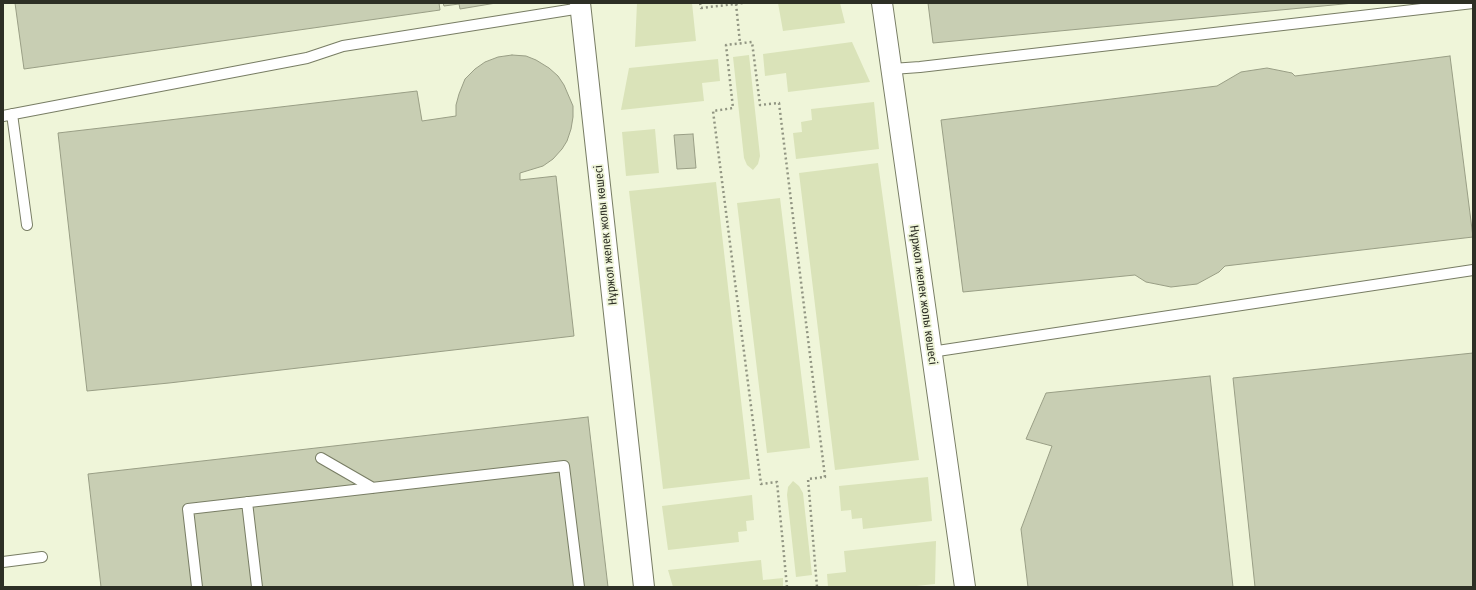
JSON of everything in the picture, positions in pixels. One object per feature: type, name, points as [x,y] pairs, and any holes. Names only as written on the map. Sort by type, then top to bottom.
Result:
[{"type":"street","name":"Нұржол желек жолы көшесі","points":[[882,3],[965,587]]},
{"type":"street","name":"Нұржол желек жолы көшесі","points":[[581,5],[644,587]]},
{"type":"lane","points":[[892,69],[1473,3]]},
{"type":"lane","points":[[27,225],[7,115],[307,58],[343,46],[581,5]]},
{"type":"lane","points":[[931,352],[1473,270]]},
{"type":"lane","points":[[321,458],[373,488]]},
{"type":"lane","points":[[198,587],[188,509],[564,466],[578,587]]},
{"type":"lane","points":[[247,502],[257,587]]},
{"type":"lane","points":[[3,562],[42,557]]},
{"type":"path","points":[[700,3],[700,8],[743,3]]},
{"type":"path","points":[[736,4],[740,43]]},
{"type":"path","points":[[787,587],[777,482],[761,484],[713,110],[733,108],[726,45],[752,42],[760,105],[779,103],[825,477],[808,479],[817,587]]},
{"type":"green space","points":[[637,3],[692,3],[696,41],[635,47]]},
{"type":"green space","points":[[778,3],[840,3],[845,23],[783,31]]},
{"type":"green space","points":[[852,42],[870,82],[788,92],[786,73],[765,76],[763,54]]},
{"type":"green space","points":[[749,55],[760,156],[758,164],[753,170],[747,165],[744,158],[733,57]]},
{"type":"green space","points":[[718,59],[720,81],[702,83],[704,101],[621,110],[629,68]]},
{"type":"green space","points":[[874,102],[879,149],[796,159],[793,133],[802,132],[801,122],[812,120],[811,109]]},
{"type":"green space","points":[[655,129],[659,173],[626,176],[622,132]]},
{"type":"green space","points":[[878,163],[919,460],[835,470],[799,173]]},
{"type":"green space","points":[[716,182],[750,479],[663,489],[629,191]]},
{"type":"green space","points":[[780,198],[810,448],[767,453],[737,203]]},
{"type":"green space","points":[[928,477],[932,521],[863,529],[862,518],[852,519],[851,510],[841,511],[839,486]]},
{"type":"green space","points":[[793,481],[799,486],[803,493],[812,575],[796,577],[787,495],[788,487]]},
{"type":"green space","points":[[752,495],[754,520],[746,521],[747,531],[738,532],[739,542],[668,550],[662,506]]},
{"type":"green space","points":[[936,541],[935,584],[907,587],[828,587],[827,574],[846,572],[844,551]]},
{"type":"green space","points":[[761,560],[763,580],[783,578],[783,587],[673,587],[668,570]]},
{"type":"building","points":[[15,3],[439,3],[440,10],[24,69]]},
{"type":"building","points":[[443,3],[496,3],[460,9],[459,4],[444,6]]},
{"type":"building","points":[[928,3],[1354,3],[933,43]]},
{"type":"building","points":[[512,55],[526,56],[549,68],[558,76],[564,85],[573,106],[571,129],[567,141],[562,149],[553,159],[543,166],[520,173],[520,180],[556,176],[574,336],[169,383],[87,391],[58,133],[417,91],[422,121],[456,116],[456,105],[465,79],[485,62],[498,57]]},
{"type":"building","points":[[1450,56],[1473,237],[1225,266],[1219,272],[1197,284],[1171,287],[1146,282],[1135,275],[963,292],[941,120],[1217,86],[1241,72],[1267,68],[1292,73],[1295,76]]},
{"type":"building","points":[[693,134],[696,168],[677,169],[674,135]]},
{"type":"building","points":[[1473,353],[1473,587],[1255,587],[1233,378]]},
{"type":"building","points":[[1210,376],[1233,587],[1028,587],[1021,529],[1052,446],[1026,439],[1046,393]]},
{"type":"building","points":[[588,417],[608,587],[101,587],[88,474]]}]
